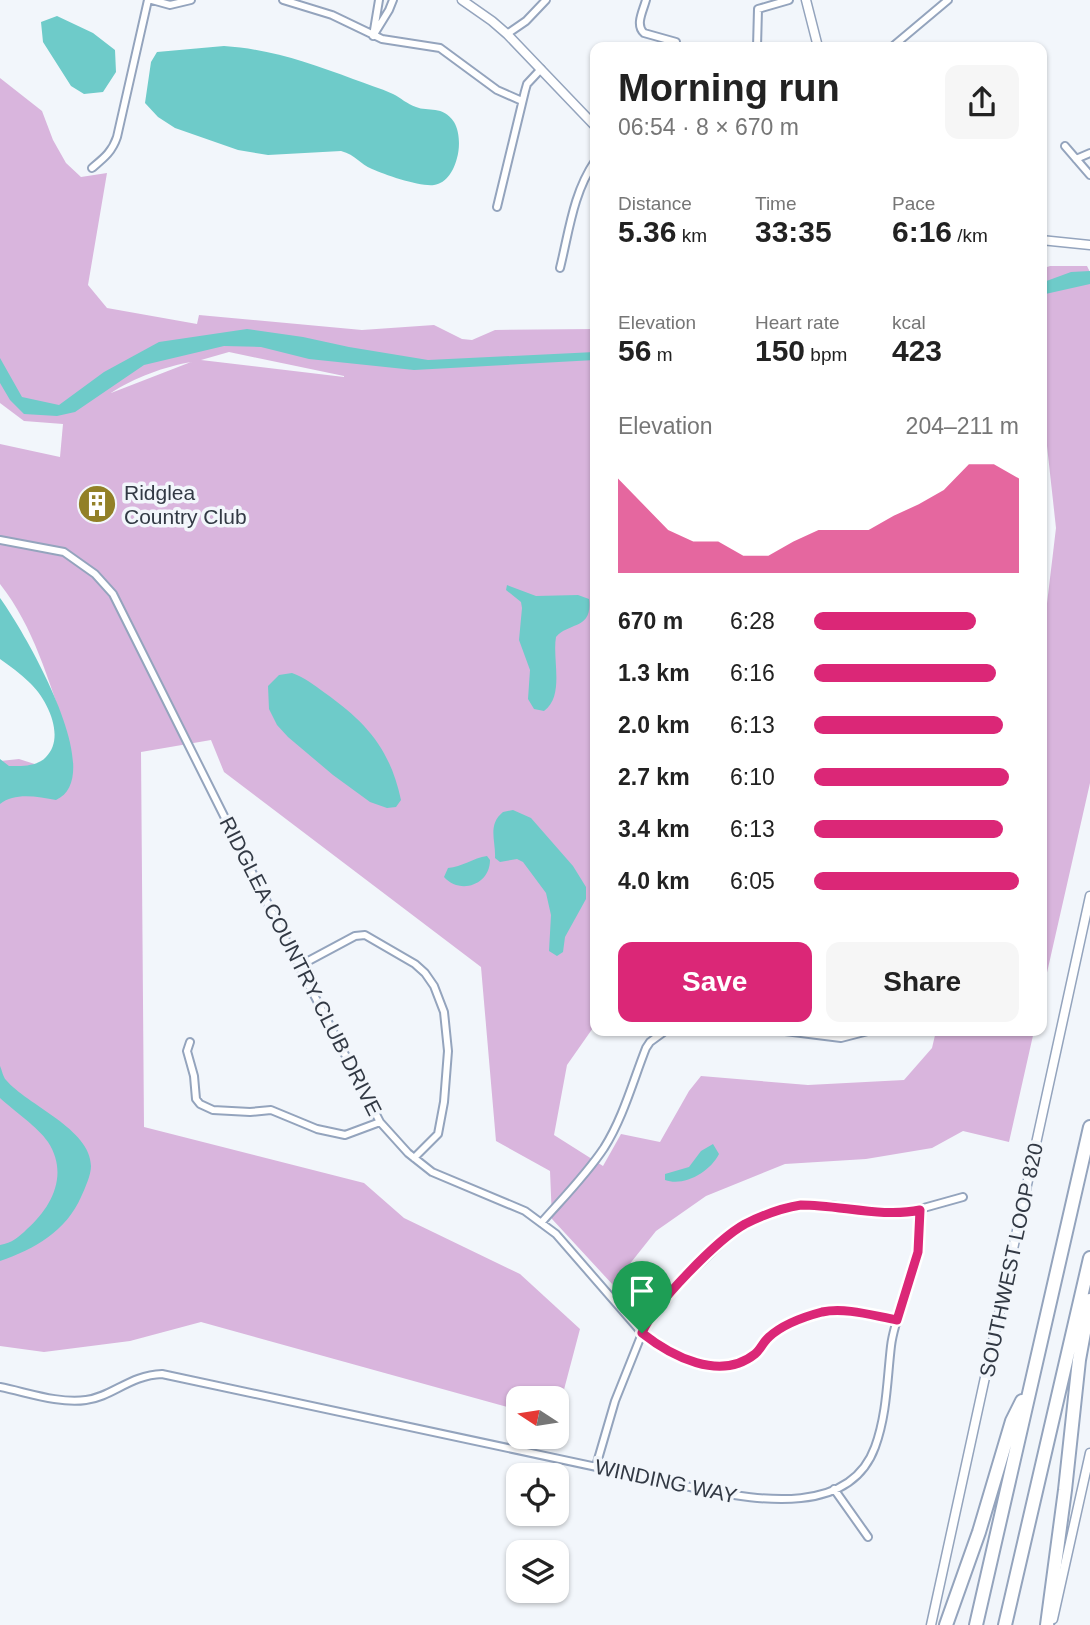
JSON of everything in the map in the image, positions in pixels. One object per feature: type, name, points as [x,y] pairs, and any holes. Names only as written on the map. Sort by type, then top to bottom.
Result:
[{"type":"highway","points":[[976,1625],[1090,1127]]},
{"type":"highway","points":[[1005,1625],[1090,1258]]},
{"type":"highway","points":[[1050,1625],[1077,1372],[1090,1300]]},
{"type":"highway","points":[[946,1625],[979,1532],[1012,1421],[1032,1381]]},
{"type":"street","points":[[92,168],[113,149],[150,0],[170,5],[191,0]]},
{"type":"street","points":[[283,0],[332,15],[373,36],[440,48],[496,90],[522,101]]},
{"type":"street","points":[[373,36],[379,0]]},
{"type":"street","points":[[373,36],[393,0]]},
{"type":"street","points":[[462,0],[507,34],[590,122]]},
{"type":"street","points":[[507,34],[526,21],[546,0]]},
{"type":"street","points":[[646,0],[639,24],[640,30],[676,42]]},
{"type":"street","points":[[757,42],[758,9],[789,0]]},
{"type":"street","points":[[806,0],[817,42]]},
{"type":"street","points":[[898,42],[948,0]]},
{"type":"street","points":[[497,207],[527,84],[541,69]]},
{"type":"street","points":[[1065,146],[1090,175]]},
{"type":"street","points":[[1076,159],[1090,153]]},
{"type":"street","points":[[560,268],[577,194],[590,168]]},
{"type":"street","points":[[1047,241],[1090,245]]},
{"type":"street","name":"RIDGLEA COUNTRY CLUB DRIVE","points":[[0,540],[64,552],[95,574],[113,594],[380,1122],[414,1158],[447,1180],[525,1210],[556,1234],[642,1333],[659,1346],[684,1359],[726,1365],[754,1355],[766,1340],[791,1322],[826,1311],[845,1311],[897,1320]]},
{"type":"street","name":"SOUTHWEST LOOP 820","points":[[931,1625],[1090,896]]},
{"type":"street","points":[[299,966],[355,936],[365,935],[415,964],[434,986],[444,1012],[447,1033],[443,1102],[438,1134],[414,1158]]},
{"type":"street","points":[[541,1223],[589,1169],[605,1146],[615,1128],[646,1048],[658,1036]]},
{"type":"street","points":[[825,1036],[849,1036]]},
{"type":"street","points":[[190,1042],[187,1051],[194,1076],[196,1099],[200,1104],[214,1110],[271,1110],[317,1129],[345,1135],[380,1122]]},
{"type":"street","points":[[596,1466],[615,1401],[647,1321],[670,1292],[744,1224],[781,1208],[801,1205],[829,1205],[894,1214],[920,1210],[963,1197]]},
{"type":"street","name":"WINDING WAY","points":[[0,1387],[85,1401],[132,1379],[162,1374],[704,1490],[766,1500],[804,1498],[834,1489],[851,1480],[875,1448],[882,1424],[891,1345],[916,1261],[920,1210]]},
{"type":"street","points":[[1050,1625],[1090,1453]]},
{"type":"street","points":[[834,1489],[868,1537]]},
{"type":"shaded area","points":[[0,78],[42,111],[53,140],[66,163],[81,177],[107,173],[88,285],[107,308],[197,324],[199,315],[362,330],[434,325],[462,339],[472,340],[495,330],[590,329],[590,1032],[567,1065],[554,1135],[603,1166],[621,1134],[660,1142],[689,1091],[701,1076],[808,1085],[904,1080],[932,1048],[935,1036],[1033,1036],[1009,1142],[963,1131],[932,1148],[866,1159],[785,1164],[706,1196],[656,1231],[613,1285],[552,1219],[550,1171],[496,1141],[481,967],[224,772],[211,740],[141,752],[144,1127],[364,1183],[404,1218],[520,1274],[580,1329],[565,1386],[506,1386],[506,1407],[201,1322],[130,1341],[44,1352],[0,1346],[0,761],[19,759],[41,766],[66,730],[31,636],[0,584],[0,444],[60,457],[63,424],[24,421],[0,403]],"holes":[[[229,352],[344,377],[201,360]],[[190,362],[111,393],[129,382],[171,366]]]},
{"type":"shaded area","points":[[1087,266],[1090,272],[1090,783],[1047,973],[1047,603],[1056,528],[1047,446],[1047,267]]},
{"type":"water","points":[[57,16],[93,33],[115,50],[116,72],[103,92],[84,94],[71,86],[43,42],[41,22]]},
{"type":"water","points":[[224,46],[258,50],[305,62],[388,92],[416,107],[445,113],[454,122],[458,135],[458,154],[452,171],[443,182],[428,185],[378,171],[341,151],[268,155],[238,150],[175,128],[158,117],[145,103],[151,62],[157,52]]},
{"type":"water","points":[[1090,271],[1090,284],[1047,294],[1047,281],[1071,272]]},
{"type":"water","points":[[247,329],[428,360],[590,352],[590,360],[414,370],[309,359],[261,347],[224,346],[144,365],[75,412],[57,416],[24,414],[10,400],[0,383],[0,358],[22,397],[59,405],[104,372],[159,342]]},
{"type":"water","points":[[507,585],[536,596],[578,595],[589,599],[589,609],[584,621],[556,637],[556,687],[550,704],[544,711],[534,709],[528,699],[530,670],[519,640],[521,602],[506,590]]},
{"type":"water","points":[[0,598],[42,669],[68,733],[73,763],[70,786],[56,800],[20,797],[0,804],[0,759],[9,766],[38,763],[52,749],[54,729],[48,708],[36,690],[0,659]]},
{"type":"water","points":[[292,673],[309,681],[340,704],[375,739],[396,782],[401,800],[396,807],[387,808],[370,802],[333,775],[277,725],[269,709],[268,686],[279,675]]},
{"type":"water","points":[[513,810],[531,818],[573,866],[586,887],[586,899],[565,937],[563,952],[557,956],[549,951],[551,915],[546,893],[523,862],[517,859],[500,862],[495,858],[495,822],[503,812]]},
{"type":"water","points":[[487,856],[490,860],[489,869],[480,881],[473,885],[458,885],[444,877],[448,868]]},
{"type":"water","points":[[0,1066],[5,1079],[81,1140],[91,1166],[81,1197],[67,1220],[37,1244],[0,1261],[0,1245],[21,1235],[44,1211],[55,1189],[57,1166],[44,1136],[0,1098]]},
{"type":"water","points":[[713,1144],[719,1154],[703,1172],[688,1180],[665,1180],[665,1174],[689,1167],[701,1151]]},
{"type":"place","name":"Ridglea Country Club","points":[[97,504]]},
{"type":"route","points":[[801,1205],[829,1205],[894,1214],[920,1210],[918,1252],[897,1320],[845,1311],[826,1311],[810,1315],[777,1331],[766,1340],[762,1348],[745,1360],[717,1366],[671,1354],[642,1333],[647,1321],[670,1292],[744,1224],[781,1208],[801,1205]]}]
